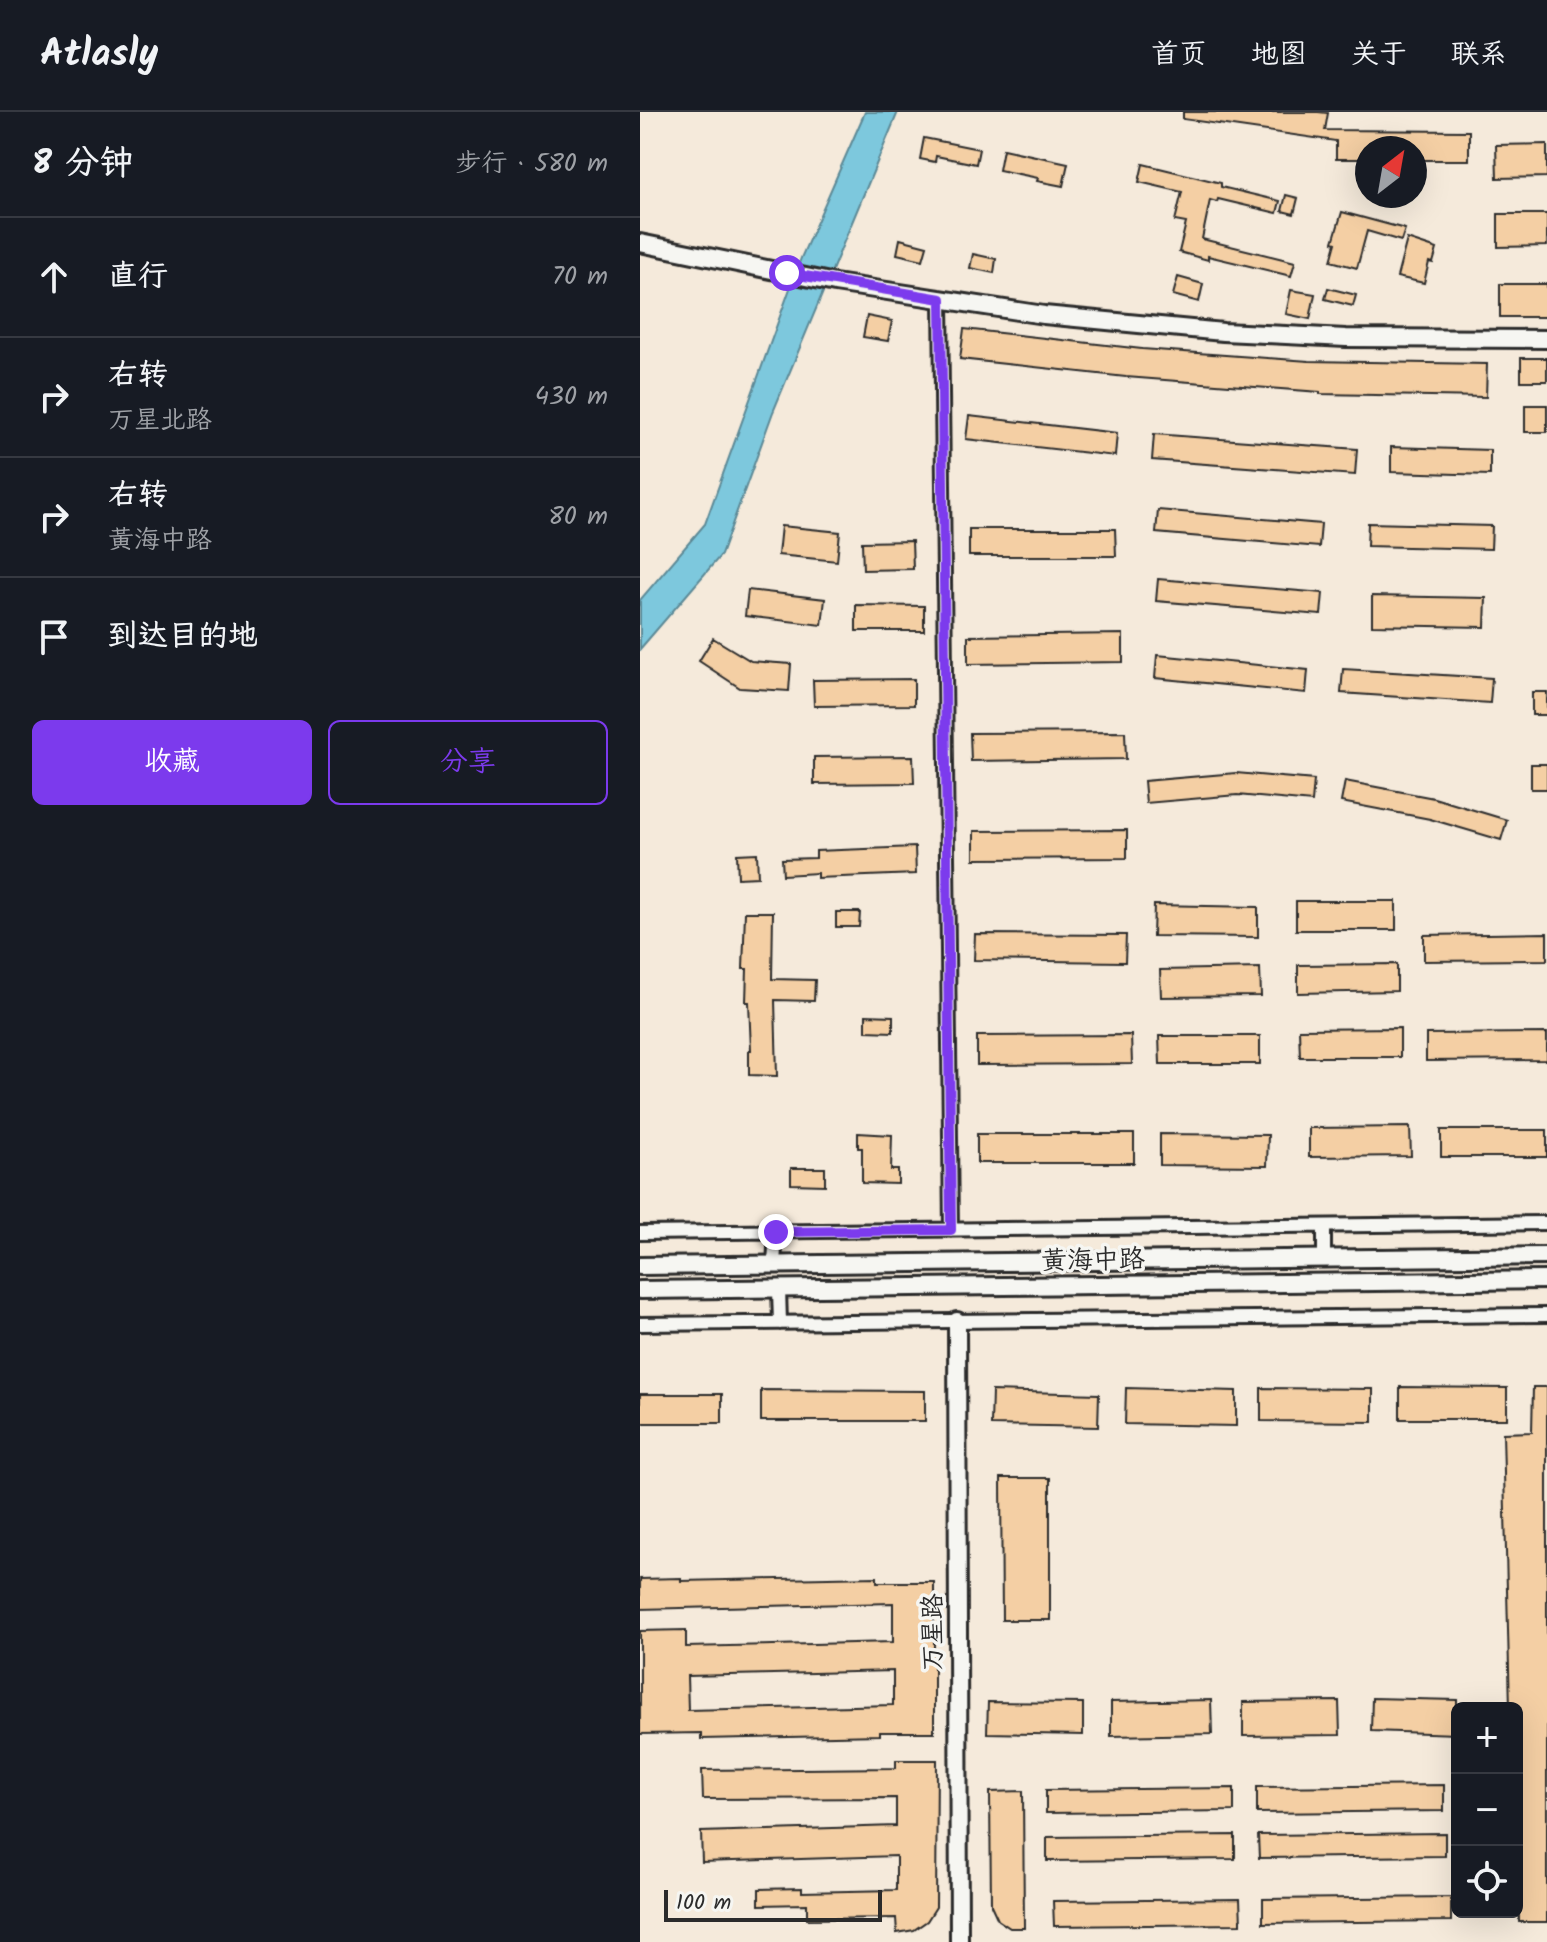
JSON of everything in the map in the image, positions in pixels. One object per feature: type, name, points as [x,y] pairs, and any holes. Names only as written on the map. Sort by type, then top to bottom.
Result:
[{"type":"street","points":[[640,243],[835,283],[1044,315],[1223,332],[1346,338],[1547,339]]},
{"type":"street","points":[[941,299],[951,1230]]},
{"type":"street","name":"黄海中路","points":[[640,1233],[1547,1223]]},
{"type":"street","points":[[1324,1226],[1324,1258]]},
{"type":"street","points":[[774,1264],[776,1232]]},
{"type":"street","name":"黄海中路","points":[[640,1266],[1547,1256]]},
{"type":"street","name":"黄海中路","points":[[640,1290],[1547,1280]]},
{"type":"street","points":[[779,1289],[780,1323]]},
{"type":"street","points":[[640,1324],[1547,1315]]},
{"type":"street","name":"万星路","points":[[957,1321],[959,1942]]},
{"type":"water","points":[[865,112],[898,112],[773,412],[721,555],[640,649],[640,600],[705,524],[801,258]]},
{"type":"building","points":[[1183,112],[1318,112],[1328,113],[1325,130],[1469,131],[1469,160],[1427,160],[1427,136],[1355,136],[1355,159],[1336,159],[1336,141],[1183,119]]},
{"type":"building","points":[[924,138],[979,149],[976,164],[936,156],[935,162],[920,159]]},
{"type":"building","points":[[1547,144],[1547,177],[1497,178],[1496,145]]},
{"type":"building","points":[[1003,149],[1068,163],[1063,186],[999,170]]},
{"type":"building","points":[[1143,164],[1280,201],[1277,213],[1218,199],[1217,202],[1210,200],[1202,239],[1295,262],[1291,276],[1179,252],[1186,223],[1175,221],[1182,192],[1139,182]]},
{"type":"building","points":[[1286,195],[1298,198],[1294,214],[1282,211]]},
{"type":"building","points":[[1342,212],[1405,229],[1401,241],[1367,231],[1357,268],[1331,261]]},
{"type":"building","points":[[1498,214],[1547,214],[1547,246],[1498,247]]},
{"type":"building","points":[[900,239],[927,246],[923,260],[897,254]]},
{"type":"building","points":[[1407,239],[1437,249],[1433,263],[1429,262],[1424,283],[1397,277]]},
{"type":"building","points":[[973,254],[996,259],[994,273],[970,268]]},
{"type":"building","points":[[1178,277],[1203,284],[1199,302],[1173,295]]},
{"type":"building","points":[[1500,284],[1547,284],[1547,317],[1500,317]]},
{"type":"building","points":[[1328,288],[1356,295],[1353,306],[1325,299]]},
{"type":"building","points":[[1291,290],[1315,294],[1310,319],[1286,314]]},
{"type":"building","points":[[867,316],[892,321],[888,341],[863,337]]},
{"type":"building","points":[[964,329],[1142,349],[1309,361],[1487,364],[1486,397],[1320,394],[960,359]]},
{"type":"building","points":[[1521,358],[1547,358],[1547,381],[1521,381]]},
{"type":"building","points":[[1525,405],[1547,405],[1547,432],[1525,432]]},
{"type":"building","points":[[969,416],[1117,433],[1115,456],[966,439]]},
{"type":"building","points":[[1154,434],[1357,449],[1355,475],[1152,460]]},
{"type":"building","points":[[1391,447],[1490,450],[1490,475],[1391,472]]},
{"type":"building","points":[[1158,510],[1321,524],[1319,547],[1156,533]]},
{"type":"building","points":[[1368,523],[1492,526],[1491,549],[1367,546]]},
{"type":"building","points":[[781,526],[840,532],[837,561],[778,555]]},
{"type":"building","points":[[969,529],[1115,529],[1116,556],[969,556]]},
{"type":"building","points":[[912,541],[913,569],[863,570],[862,542]]},
{"type":"building","points":[[1158,579],[1323,593],[1321,615],[1156,601]]},
{"type":"building","points":[[748,590],[825,599],[822,625],[745,616]]},
{"type":"building","points":[[1372,596],[1486,598],[1485,627],[1372,625]]},
{"type":"building","points":[[856,605],[924,606],[924,631],[856,631]]},
{"type":"building","points":[[1123,634],[1123,662],[968,664],[968,636]]},
{"type":"building","points":[[713,638],[751,661],[791,664],[789,691],[740,688],[699,661]]},
{"type":"building","points":[[1157,655],[1308,670],[1306,693],[1155,678]]},
{"type":"building","points":[[1343,669],[1492,678],[1490,703],[1341,693]]},
{"type":"building","points":[[914,679],[914,705],[814,706],[813,680]]},
{"type":"building","points":[[1532,692],[1547,692],[1547,715],[1532,715]]},
{"type":"building","points":[[1125,732],[1126,759],[971,761],[970,733]]},
{"type":"building","points":[[913,756],[914,783],[814,784],[814,757]]},
{"type":"building","points":[[1531,764],[1547,764],[1547,789],[1531,789]]},
{"type":"building","points":[[1236,773],[1314,780],[1312,802],[1237,795],[1146,803],[1144,781]]},
{"type":"building","points":[[1345,781],[1434,798],[1507,820],[1501,840],[1430,819],[1341,802]]},
{"type":"building","points":[[1127,830],[1127,858],[974,859],[974,831]]},
{"type":"building","points":[[915,847],[916,874],[817,878],[817,873],[783,875],[782,859],[816,858],[816,851]]},
{"type":"building","points":[[757,853],[758,877],[738,878],[737,854]]},
{"type":"building","points":[[1296,901],[1396,901],[1396,930],[1296,930]]},
{"type":"building","points":[[1154,905],[1258,907],[1258,937],[1153,936]]},
{"type":"building","points":[[745,912],[773,912],[772,979],[815,980],[814,1001],[775,1000],[777,1076],[749,1075],[749,1002],[746,1002],[747,969],[743,969]]},
{"type":"building","points":[[836,912],[860,912],[859,927],[836,927]]},
{"type":"building","points":[[1547,933],[1547,960],[1424,961],[1424,935]]},
{"type":"building","points":[[975,934],[1126,935],[1125,962],[974,960]]},
{"type":"building","points":[[1397,964],[1397,991],[1298,993],[1298,965]]},
{"type":"building","points":[[1260,968],[1261,996],[1161,997],[1160,970]]},
{"type":"building","points":[[866,1015],[893,1016],[893,1032],[866,1031]]},
{"type":"building","points":[[1400,1028],[1400,1057],[1300,1057],[1299,1029]]},
{"type":"building","points":[[1547,1033],[1547,1060],[1426,1061],[1426,1034]]},
{"type":"building","points":[[1131,1035],[1132,1064],[977,1065],[977,1036]]},
{"type":"building","points":[[1159,1036],[1260,1036],[1260,1064],[1160,1064]]},
{"type":"building","points":[[1410,1127],[1411,1156],[1309,1157],[1309,1128]]},
{"type":"building","points":[[1441,1130],[1547,1130],[1547,1157],[1441,1157]]},
{"type":"building","points":[[858,1133],[892,1135],[891,1170],[898,1170],[898,1184],[862,1183],[862,1148],[858,1148]]},
{"type":"building","points":[[977,1134],[1134,1134],[1134,1163],[977,1163]]},
{"type":"building","points":[[1160,1134],[1268,1135],[1267,1166],[1160,1165]]},
{"type":"building","points":[[791,1168],[825,1168],[825,1185],[791,1184]]},
{"type":"building","points":[[1400,1387],[1507,1388],[1507,1419],[1400,1419]]},
{"type":"building","points":[[1533,1387],[1547,1387],[1547,1922],[1519,1922],[1519,1918],[1523,1918],[1523,1702],[1510,1702],[1503,1433],[1532,1432]]},
{"type":"building","points":[[1126,1388],[1236,1391],[1236,1426],[1125,1424]]},
{"type":"building","points":[[1261,1388],[1373,1389],[1373,1422],[1261,1421]]},
{"type":"building","points":[[761,1390],[925,1391],[925,1421],[761,1421]]},
{"type":"building","points":[[992,1391],[1099,1394],[1098,1427],[991,1425]]},
{"type":"building","points":[[640,1394],[722,1394],[722,1423],[640,1423]]},
{"type":"building","points":[[1001,1478],[1050,1478],[1050,1620],[1002,1620]]},
{"type":"building","points":[[877,1577],[877,1582],[934,1582],[934,1732],[701,1739],[701,1733],[640,1734],[640,1631],[686,1630],[686,1647],[893,1642],[893,1603],[640,1609],[640,1579],[681,1578],[681,1581]],"holes":[[[893,1671],[893,1705],[688,1710],[687,1676]]]},
{"type":"building","points":[[1372,1698],[1457,1700],[1451,1702],[1451,1734],[1371,1731]]},
{"type":"building","points":[[1211,1700],[1212,1734],[1111,1736],[1111,1702]]},
{"type":"building","points":[[1339,1701],[1340,1735],[1243,1736],[1243,1702]]},
{"type":"building","points":[[988,1702],[1083,1703],[1083,1735],[987,1733]]},
{"type":"building","points":[[896,1760],[937,1760],[936,1907],[927,1921],[914,1930],[897,1933],[896,1918],[807,1919],[807,1904],[759,1905],[759,1889],[802,1888],[802,1892],[896,1890],[896,1856],[702,1862],[701,1832],[896,1826],[896,1798],[703,1799],[702,1770],[896,1768]]},
{"type":"building","points":[[1444,1785],[1444,1811],[1257,1813],[1257,1787]]},
{"type":"building","points":[[1234,1788],[1234,1811],[1046,1813],[1046,1790]]},
{"type":"building","points":[[1023,1791],[1024,1928],[1010,1928],[998,1920],[991,1905],[990,1792]]},
{"type":"building","points":[[1445,1833],[1445,1856],[1259,1858],[1258,1835]]},
{"type":"building","points":[[1235,1835],[1235,1859],[1047,1861],[1047,1837]]},
{"type":"building","points":[[1451,1897],[1451,1921],[1263,1923],[1263,1899]]},
{"type":"building","points":[[1240,1899],[1241,1924],[1054,1926],[1053,1901]]},
{"type":"route","points":[[776,1232],[951,1230],[941,299],[787,273]]}]
